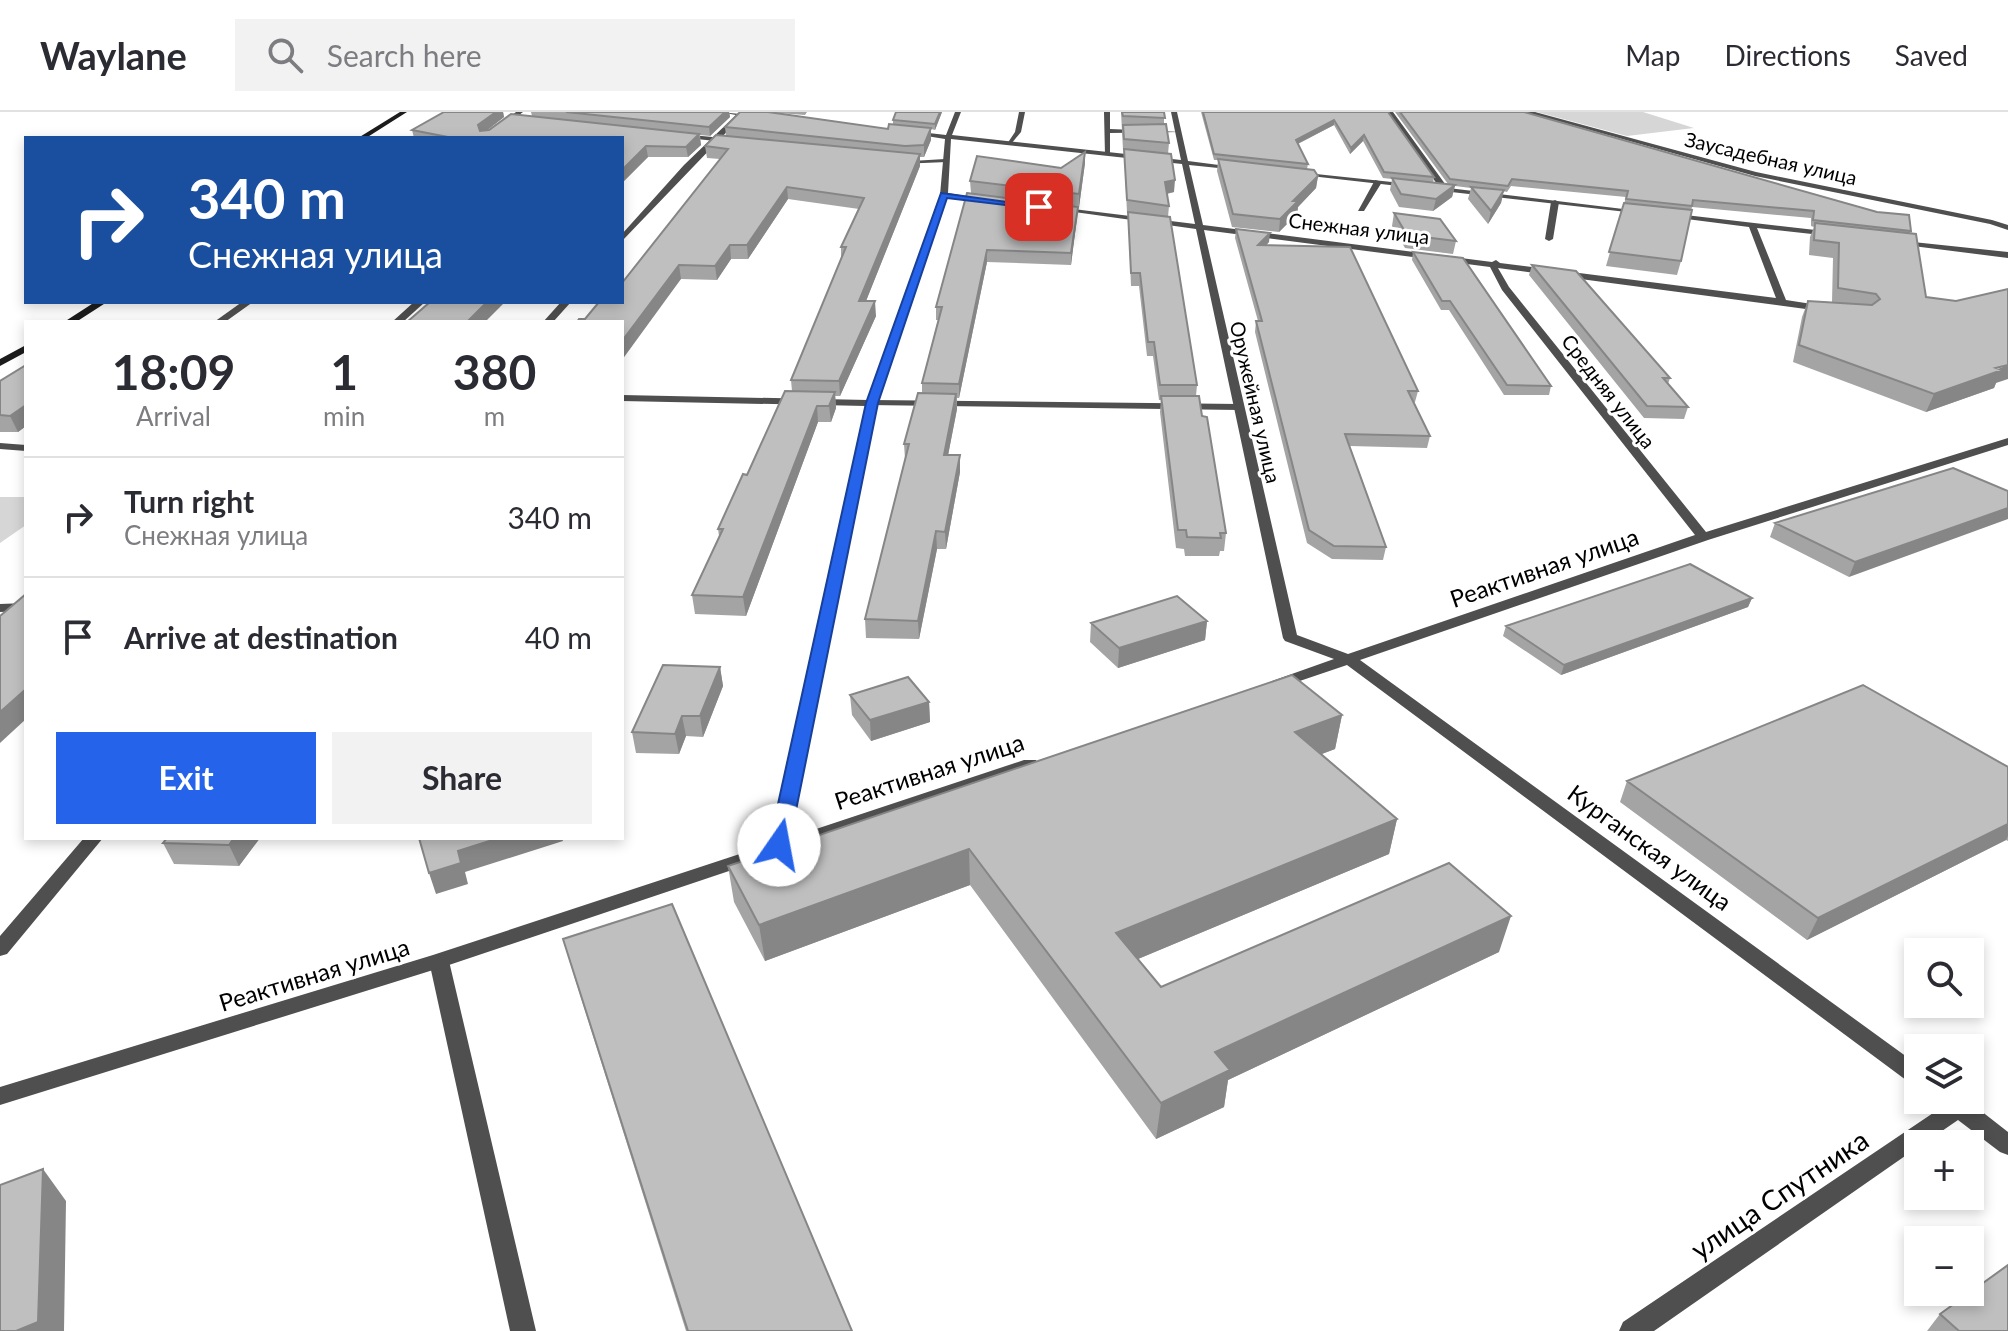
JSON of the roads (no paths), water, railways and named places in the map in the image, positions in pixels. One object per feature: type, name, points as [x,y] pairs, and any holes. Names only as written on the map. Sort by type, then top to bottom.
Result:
[{"type":"main road","points":[[364,136],[404,112]]},
{"type":"main road","points":[[72,320],[99,304]]},
{"type":"main road","points":[[0,363],[24,349]]},
{"type":"street","points":[[488,136],[520,112]]},
{"type":"street","points":[[723,112],[770,118]]},
{"type":"street","points":[[779,845],[872,403],[944,195],[948,137],[958,112]]},
{"type":"street","points":[[1009,143],[1018,132],[1022,112]]},
{"type":"street","points":[[1107,112],[1107,154]]},
{"type":"street","name":"Оружейная улица","points":[[1174,112],[1290,638],[1350,660]]},
{"type":"street","points":[[1390,112],[1445,190]]},
{"type":"street","name":"Заусадебная улица","points":[[1528,112],[1755,174],[1992,222],[2008,228]]},
{"type":"street","points":[[624,237],[742,113]]},
{"type":"street","points":[[510,119],[526,121]]},
{"type":"street","points":[[1109,131],[1179,132]]},
{"type":"street","points":[[904,133],[1245,168]]},
{"type":"street","points":[[668,135],[747,143]]},
{"type":"street","points":[[889,160],[945,161]]},
{"type":"street","name":"Снежная улица","points":[[1290,173],[1842,235]]},
{"type":"street","points":[[1361,209],[1378,182]]},
{"type":"street","points":[[944,195],[991,201]]},
{"type":"street","points":[[1549,239],[1555,202]]},
{"type":"street","name":"Снежная улица","points":[[1039,207],[1496,263],[1838,310]]},
{"type":"street","points":[[1752,224],[1782,302]]},
{"type":"street","points":[[1887,241],[2008,255]]},
{"type":"street","name":"Средняя улица","points":[[1496,263],[1494,268],[1505,288],[1703,537]]},
{"type":"street","points":[[222,320],[245,304]]},
{"type":"street","points":[[399,320],[418,304]]},
{"type":"street","points":[[550,320],[564,304]]},
{"type":"street","points":[[624,398],[1239,407]]},
{"type":"street","name":"Реактивная улица","points":[[1260,689],[1703,537],[2008,441]]},
{"type":"street","points":[[0,446],[24,448]]},
{"type":"street","points":[[0,608],[24,607]]},
{"type":"street","name":"Курганская улица","points":[[1350,660],[1904,1067]]},
{"type":"street","name":"Реактивная улица","points":[[0,1096],[439,961],[1050,757]]},
{"type":"street","points":[[0,949],[92,840]]},
{"type":"street","points":[[439,961],[523,1331]]},
{"type":"street","name":"улица Спутника","points":[[1632,1331],[1940,1114]]},
{"type":"street","points":[[1967,1114],[2008,1145]]}]
